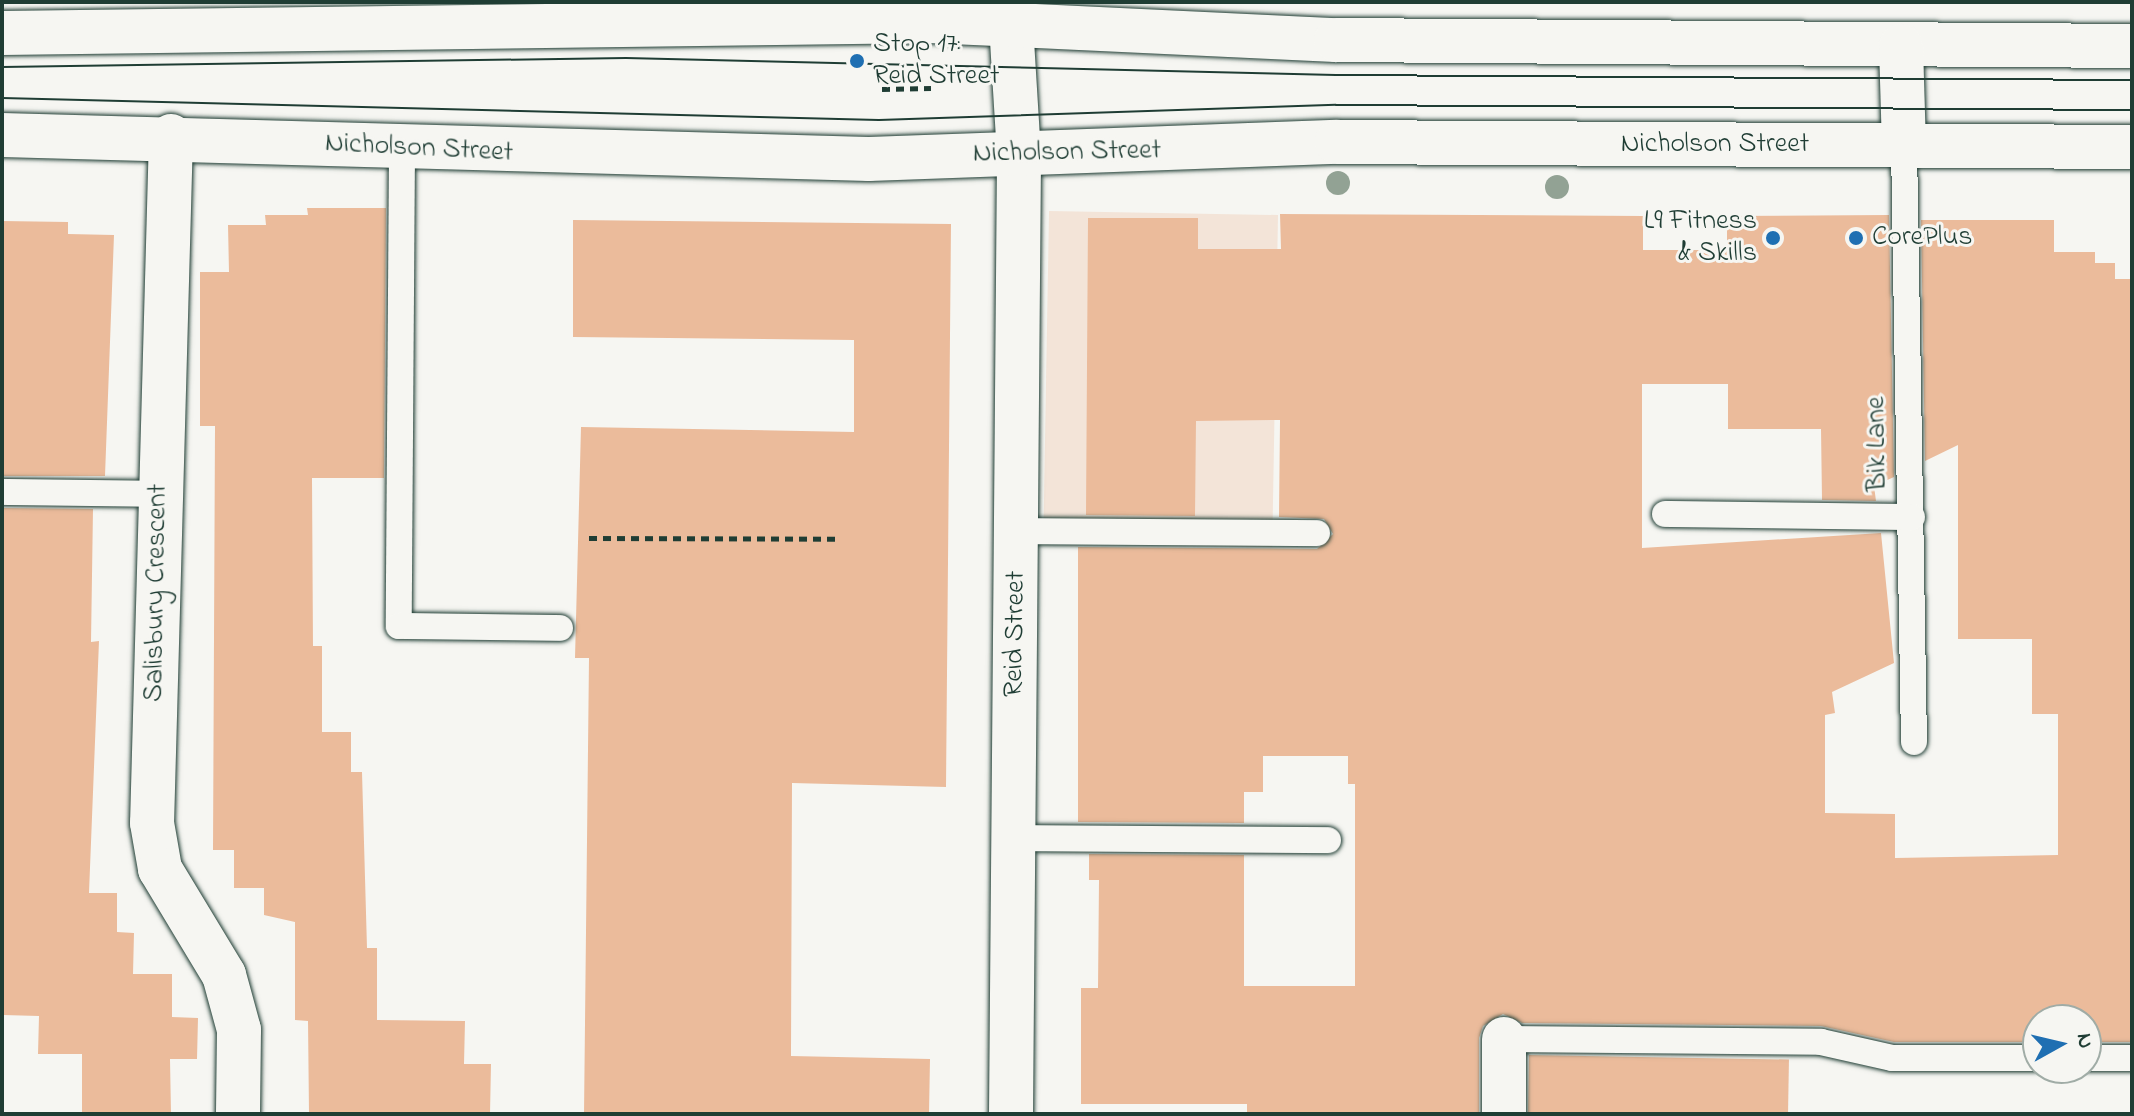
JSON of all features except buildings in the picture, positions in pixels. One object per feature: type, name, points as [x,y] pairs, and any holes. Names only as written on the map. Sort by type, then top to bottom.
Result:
[{"type":"main road","points":[[2,33],[1011,13],[1336,40],[2132,46]]},
{"type":"main road","name":"Reid Street","points":[[1011,13],[1019,155],[1011,1114]]},
{"type":"main road","points":[[1901,46],[1904,146]]},
{"type":"main road","name":"Nicholson Street","points":[[2,135],[171,136],[402,149],[640,157],[1019,155],[1337,142],[2132,147]]},
{"type":"main road","name":"Salisbury Crescent","points":[[171,136],[152,823],[160,869],[224,975],[239,1030],[238,1114]]},
{"type":"main road","points":[[1504,1039],[1504,1114]]},
{"type":"lane","name":"Bik Lane","points":[[1904,146],[1914,742]]},
{"type":"lane","points":[[402,149],[399,626],[560,628]]},
{"type":"lane","points":[[2,492],[159,494]]},
{"type":"lane","points":[[1665,514],[1912,517]]},
{"type":"lane","points":[[1017,531],[1317,533]]},
{"type":"lane","points":[[1014,838],[1328,840]]},
{"type":"lane","points":[[1504,1039],[1821,1042],[1892,1058],[2022,1058]]},
{"type":"lane","points":[[2102,1058],[2132,1058]]},
{"type":"path","points":[[882,89],[931,88]]},
{"type":"path","points":[[589,538],[837,539]]},
{"type":"shaded area","points":[[1049,211],[1278,215],[1272,547],[1043,543]]},
{"type":"tram line","points":[[2,67],[626,58],[1336,75],[2132,80]]},
{"type":"tram line","points":[[2,98],[879,120],[1336,105],[2132,110]]},
{"type":"place","name":"Stop 17: Reid Street","points":[[857,61]]},
{"type":"place","name":"L9 Fitness & Skills","points":[[1773,238]]},
{"type":"place","name":"CorePlus","points":[[1856,238]]}]
